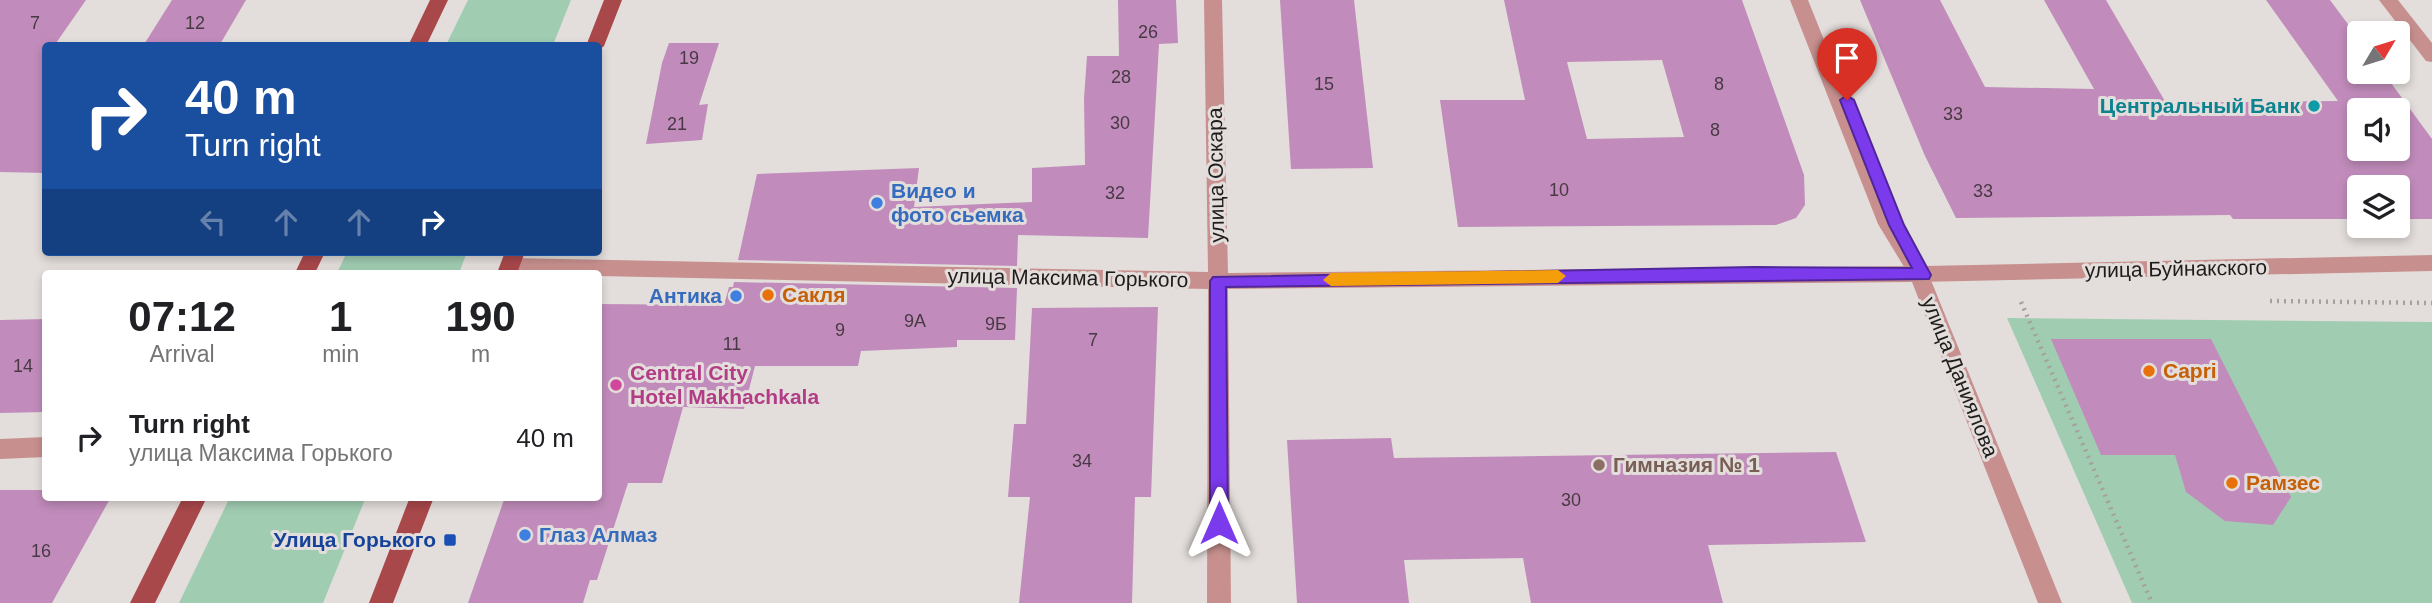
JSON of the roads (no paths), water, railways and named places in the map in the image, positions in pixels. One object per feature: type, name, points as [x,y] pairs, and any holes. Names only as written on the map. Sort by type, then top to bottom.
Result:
[{"type":"main road","points":[[418,42],[439,0]]},
{"type":"main road","points":[[597,42],[613,0]]},
{"type":"main road","points":[[142,603],[193,501]]},
{"type":"main road","points":[[382,603],[420,501]]},
{"type":"street","name":"улица Оскара","points":[[1213,0],[1218,281],[1219,603]]},
{"type":"street","name":"улица Даниялова","points":[[1799,0],[1888,224],[1921,274]]},
{"type":"street","name":"улица Даниялова","points":[[1807,0],[1897,225],[1921,274],[2050,603]]},
{"type":"street","points":[[2388,0],[2432,56]]},
{"type":"street","name":"улица Буйнакского","points":[[1921,274],[2432,263]]},
{"type":"street","name":"улица Максима Горького","points":[[511,264],[1218,281],[1921,274]]},
{"type":"street","points":[[0,449],[42,447]]},
{"type":"place","name":"Центральный Банк","points":[[2314,106]]},
{"type":"place","name":"Видео и фото сьемка","points":[[877,203]]},
{"type":"place","name":"Сакля","points":[[768,295]]},
{"type":"place","name":"Антика","points":[[736,296]]},
{"type":"place","name":"Capri","points":[[2149,371]]},
{"type":"place","name":"Central City Hotel Makhachkala","points":[[616,385]]},
{"type":"place","name":"Гимназия № 1","points":[[1599,465]]},
{"type":"place","name":"Рамзес","points":[[2232,483]]},
{"type":"place","name":"Глаз Алмаз","points":[[525,535]]},
{"type":"place","name":"Улица Горького","points":[[450,540]]}]
